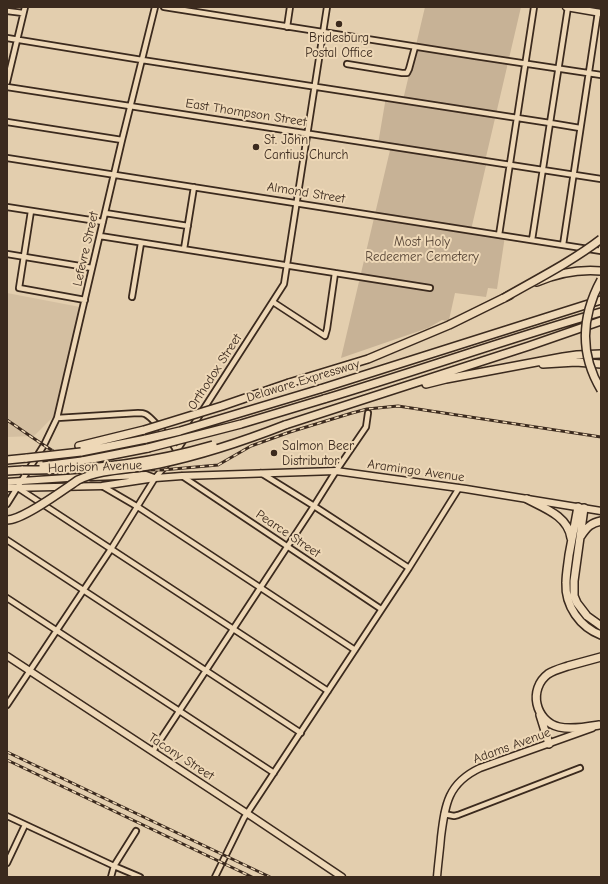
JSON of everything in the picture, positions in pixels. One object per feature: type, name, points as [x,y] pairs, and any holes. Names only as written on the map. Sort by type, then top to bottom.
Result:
[{"type":"highway","points":[[504,298],[568,261],[601,239]]},
{"type":"highway","points":[[7,460],[80,449],[222,406],[289,382],[368,359],[449,325],[540,281],[560,273],[581,270],[601,271]]},
{"type":"highway","points":[[601,280],[588,312],[585,339],[586,351],[590,364],[601,390]]},
{"type":"highway","name":"Delaware Expressway","points":[[80,449],[146,439],[180,431],[601,300]]},
{"type":"highway","name":"Delaware Expressway","points":[[7,471],[82,461],[148,448],[241,424],[601,312]]},
{"type":"highway","points":[[23,470],[65,470],[131,463],[191,451],[327,412],[601,321]]},
{"type":"highway","points":[[370,398],[446,379],[563,357],[601,354]]},
{"type":"highway","points":[[505,368],[564,362],[600,364]]},
{"type":"highway","points":[[7,520],[18,518],[78,480],[87,476],[98,473],[140,468],[184,459],[285,425]]},
{"type":"highway","points":[[527,499],[560,518],[568,528],[572,540]]},
{"type":"highway","points":[[581,508],[580,538],[574,581],[574,596],[586,616],[601,626]]},
{"type":"highway","points":[[581,508],[572,540],[566,583],[566,595],[575,615],[584,626],[601,635]]},
{"type":"highway","points":[[580,538],[588,526],[595,522],[601,521]]},
{"type":"highway","points":[[549,744],[536,700],[540,684],[545,677],[557,670],[601,657]]},
{"type":"highway","points":[[539,712],[547,721],[559,727],[573,728],[600,725]]},
{"type":"main road","points":[[567,7],[600,13]]},
{"type":"main road","name":"Aramingo Avenue","points":[[155,478],[336,471],[393,478],[601,511]]},
{"type":"main road","name":"Harbison Avenue","points":[[7,482],[146,475],[155,478]]},
{"type":"main road","name":"Harbison Avenue","points":[[7,488],[102,486],[155,478]]},
{"type":"main road","name":"Tacony Street","points":[[7,656],[342,877]]},
{"type":"main road","name":"Adams Avenue","points":[[437,877],[444,814],[448,800],[454,789],[464,778],[471,772],[480,768],[600,725]]},
{"type":"street","points":[[7,82],[25,7]]},
{"type":"street","name":"Lefevre Street","points":[[7,504],[44,445],[57,418],[122,140],[155,7]]},
{"type":"street","points":[[164,7],[601,75]]},
{"type":"street","points":[[287,27],[290,7]]},
{"type":"street","name":"Orthodox Street","points":[[7,705],[111,549],[155,478],[176,452],[284,284],[314,87],[328,7]]},
{"type":"street","points":[[499,235],[534,7]]},
{"type":"street","points":[[532,240],[567,7]]},
{"type":"street","points":[[7,11],[23,14]]},
{"type":"street","points":[[563,245],[580,128],[600,13]]},
{"type":"street","points":[[7,38],[580,128]]},
{"type":"street","points":[[347,64],[402,73],[407,72],[415,47]]},
{"type":"street","name":"East Thompson Street","points":[[7,87],[601,179]]},
{"type":"street","points":[[7,122],[122,140]]},
{"type":"street","name":"Almond Street","points":[[7,158],[601,250]]},
{"type":"street","points":[[184,249],[194,187]]},
{"type":"street","points":[[7,207],[103,222]]},
{"type":"street","points":[[31,211],[19,288],[85,300]]},
{"type":"street","points":[[105,213],[188,226]]},
{"type":"street","points":[[100,236],[430,288]]},
{"type":"street","points":[[132,297],[141,243]]},
{"type":"street","points":[[7,254],[92,268]]},
{"type":"street","points":[[273,302],[325,336],[335,273]]},
{"type":"street","points":[[57,418],[144,413],[166,436],[175,447],[176,452]]},
{"type":"street","points":[[153,751],[366,427],[368,413]]},
{"type":"street","points":[[260,473],[314,506],[409,568]]},
{"type":"street","name":"Pearce Street","points":[[182,476],[381,609]]},
{"type":"street","points":[[102,486],[138,507],[355,650]]},
{"type":"street","points":[[18,488],[328,691]]},
{"type":"street","points":[[215,877],[244,818],[409,568],[459,488]]},
{"type":"street","points":[[7,540],[301,733]]},
{"type":"street","points":[[7,598],[274,773]]},
{"type":"street","points":[[444,814],[454,816],[458,815],[580,768]]},
{"type":"street","points":[[7,816],[140,877]]},
{"type":"street","points":[[7,863],[25,824]]},
{"type":"street","points":[[111,877],[114,866],[136,831]]},
{"type":"shaded area","points":[[7,293],[80,307],[53,417],[34,436],[7,437]]},
{"type":"green space","name":"Most Holy Redeemer Cemetery","points":[[425,7],[521,7],[486,157],[487,161],[471,230],[505,236],[497,289],[488,288],[486,297],[455,293],[449,320],[442,320],[428,328],[341,358],[391,146],[378,144],[386,97],[403,100]]},
{"type":"railway","points":[[7,420],[43,445],[69,460],[96,470],[110,472],[162,470],[218,465],[251,446],[290,432],[367,409],[398,406],[601,437]]},
{"type":"railway","points":[[7,752],[270,877]]},
{"type":"railway","points":[[7,760],[252,877]]},
{"type":"place","name":"Bridesburg Postal Office","points":[[339,24]]},
{"type":"place","name":"St. John Cantius Church","points":[[256,147]]},
{"type":"place","name":"Salmon Beer Distributor","points":[[274,453]]}]
